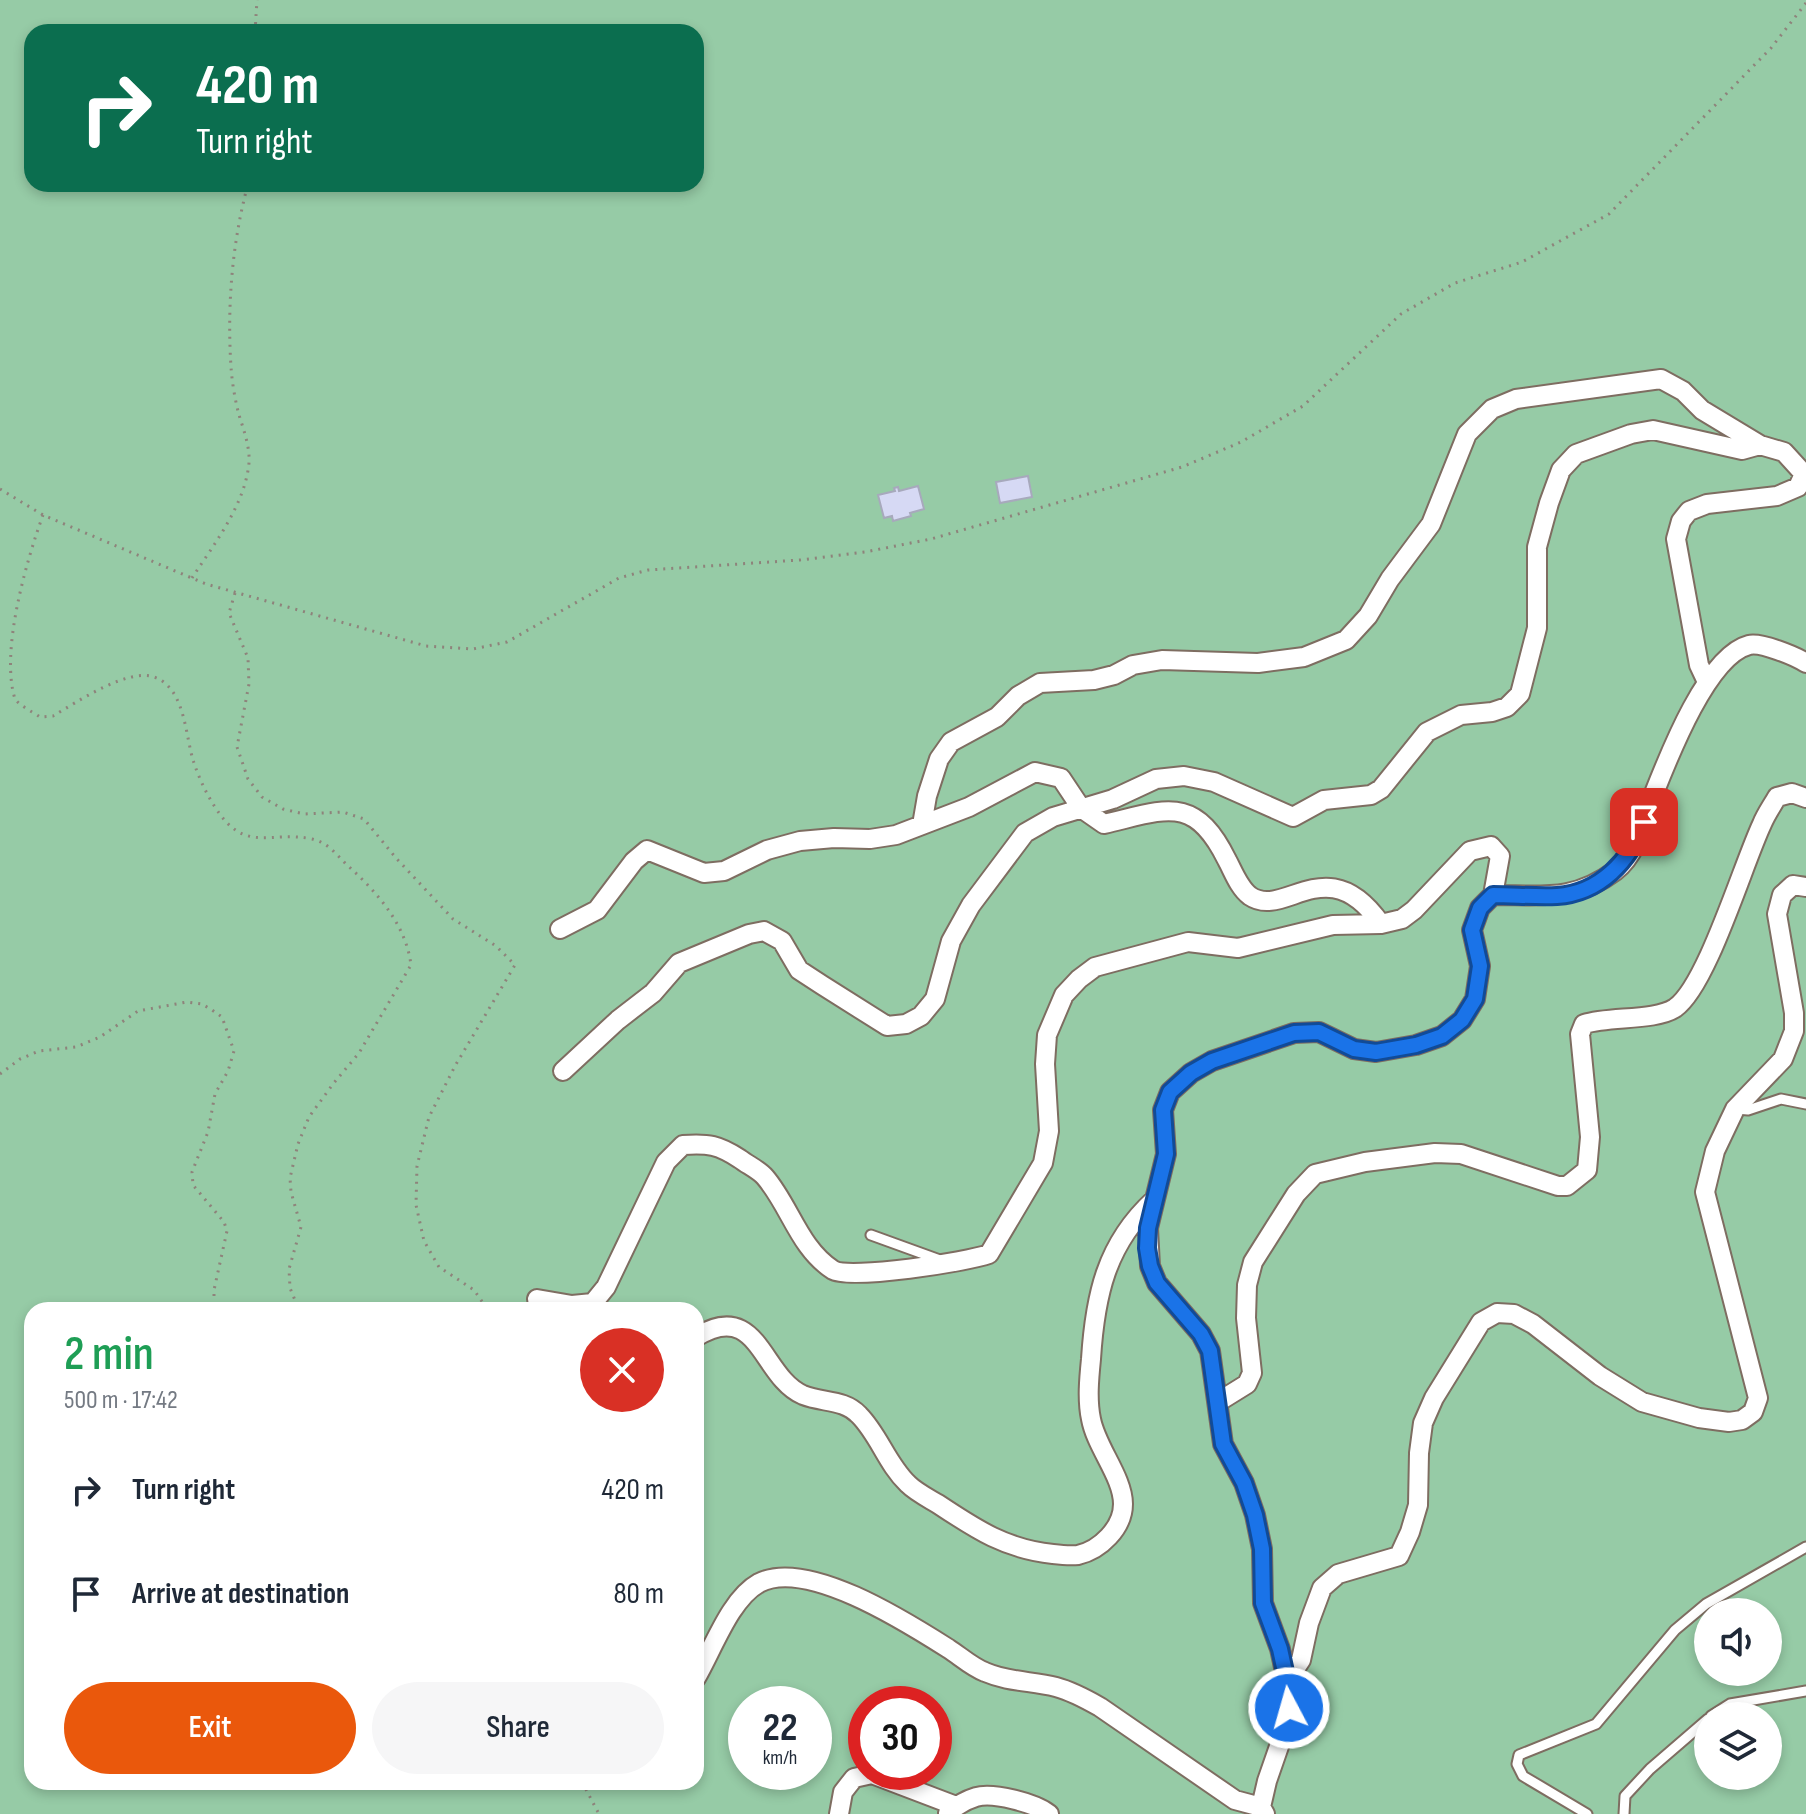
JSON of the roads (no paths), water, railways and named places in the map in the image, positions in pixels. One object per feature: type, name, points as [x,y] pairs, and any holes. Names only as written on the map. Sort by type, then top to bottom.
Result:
[{"type":"street","points":[[922,825],[939,759],[951,742],[997,717],[1018,696],[1040,683],[1094,680],[1114,675],[1133,665],[1162,660],[1258,663],[1304,657],[1346,640],[1368,616],[1390,579],[1431,524],[1467,434],[1492,409],[1516,399],[1661,379],[1683,391],[1702,410],[1760,445],[1784,452],[1804,474],[1798,487],[1777,496],[1707,504],[1689,511],[1681,521],[1676,539],[1699,665],[1707,682]]},
{"type":"street","points":[[563,1071],[618,1020],[653,993],[679,963],[749,934],[764,931],[782,941],[799,970],[887,1026],[906,1024],[921,1016],[935,999],[951,941],[1001,862],[1025,833],[1053,817],[1113,799],[1156,779],[1184,776],[1214,782],[1293,817],[1324,800],[1371,795],[1381,789],[1427,732],[1461,715],[1507,707],[1520,694],[1537,628],[1537,547],[1561,470],[1576,454],[1631,434],[1653,430],[1742,450],[1760,445]]},
{"type":"street","points":[[1493,895],[1560,896],[1595,884],[1619,869],[1636,843],[1670,752],[1707,682],[1732,652],[1752,644],[1795,656],[1806,663]]},
{"type":"street","points":[[560,929],[597,910],[634,861],[647,850],[704,873],[724,871],[767,850],[800,841],[896,835],[969,807],[1035,772],[1061,778],[1081,808],[1104,824],[1162,810],[1181,811],[1197,818],[1219,843],[1239,882],[1250,896],[1264,901],[1313,888],[1333,887],[1353,896],[1372,911],[1381,924]]},
{"type":"street","points":[[1218,1402],[1247,1384],[1252,1373],[1246,1318],[1247,1285],[1253,1262],[1296,1194],[1315,1174],[1339,1166],[1435,1153],[1461,1154],[1558,1186],[1567,1186],[1587,1170],[1590,1137],[1580,1034],[1584,1024],[1602,1018],[1654,1014],[1675,1008],[1701,974],[1762,822],[1777,797],[1792,793],[1806,798]]},
{"type":"street","points":[[594,1302],[606,1287],[666,1162],[683,1145],[707,1143],[727,1150],[764,1176],[808,1246],[835,1271],[857,1274],[973,1260],[989,1254],[1043,1163],[1049,1131],[1045,1064],[1047,1035],[1064,995],[1079,979],[1095,967],[1188,942],[1238,948],[1333,925],[1381,924],[1402,919],[1470,851],[1491,846],[1500,856],[1493,895],[1480,908],[1472,930],[1480,966],[1475,999],[1462,1020],[1442,1036],[1416,1045],[1376,1052],[1354,1049],[1319,1032],[1294,1033],[1212,1061],[1191,1073],[1170,1092],[1163,1110],[1166,1154],[1148,1228],[1150,1266],[1157,1283],[1201,1334],[1210,1351],[1223,1444],[1244,1483],[1255,1515],[1262,1549],[1263,1603],[1280,1649],[1287,1681],[1289,1708],[1267,1781],[1263,1810],[1235,1800],[1077,1694],[1055,1686],[1014,1682],[983,1671],[844,1590],[812,1581],[783,1577],[761,1582],[743,1595],[704,1664]]},
{"type":"street","points":[[1287,1681],[1301,1660],[1309,1623],[1322,1588],[1338,1574],[1399,1556],[1418,1505],[1423,1423],[1434,1398],[1481,1322],[1497,1313],[1514,1314],[1533,1324],[1600,1376],[1642,1402],[1699,1418],[1729,1422],[1742,1420],[1753,1412],[1758,1398],[1705,1192],[1715,1151],[1735,1109],[1783,1059],[1794,1031],[1794,1013],[1777,914],[1782,895],[1793,885],[1806,887]]},
{"type":"street","points":[[704,1332],[727,1326],[743,1330],[758,1342],[782,1378],[801,1395],[849,1405],[862,1417],[909,1486],[974,1528],[1004,1544],[1034,1552],[1076,1555],[1095,1548],[1111,1534],[1121,1518],[1123,1502],[1119,1486],[1098,1442],[1091,1418],[1089,1388],[1094,1314],[1099,1288],[1112,1259],[1137,1216],[1154,1200]]},
{"type":"street","points":[[537,1299],[554,1302]]},
{"type":"street","points":[[839,1814],[843,1792],[854,1778],[872,1774],[951,1810],[977,1796],[1005,1798],[1041,1808],[1049,1814]]},
{"type":"lane","points":[[1735,1109],[1748,1110],[1781,1099],[1806,1104]]},
{"type":"lane","points":[[871,1235],[945,1262]]},
{"type":"lane","points":[[1587,1814],[1523,1776],[1517,1764],[1519,1755],[1596,1724],[1685,1621],[1706,1604],[1806,1547]]},
{"type":"lane","points":[[1742,1702],[1806,1691]]},
{"type":"lane","points":[[1624,1814],[1625,1796],[1694,1730]]}]
